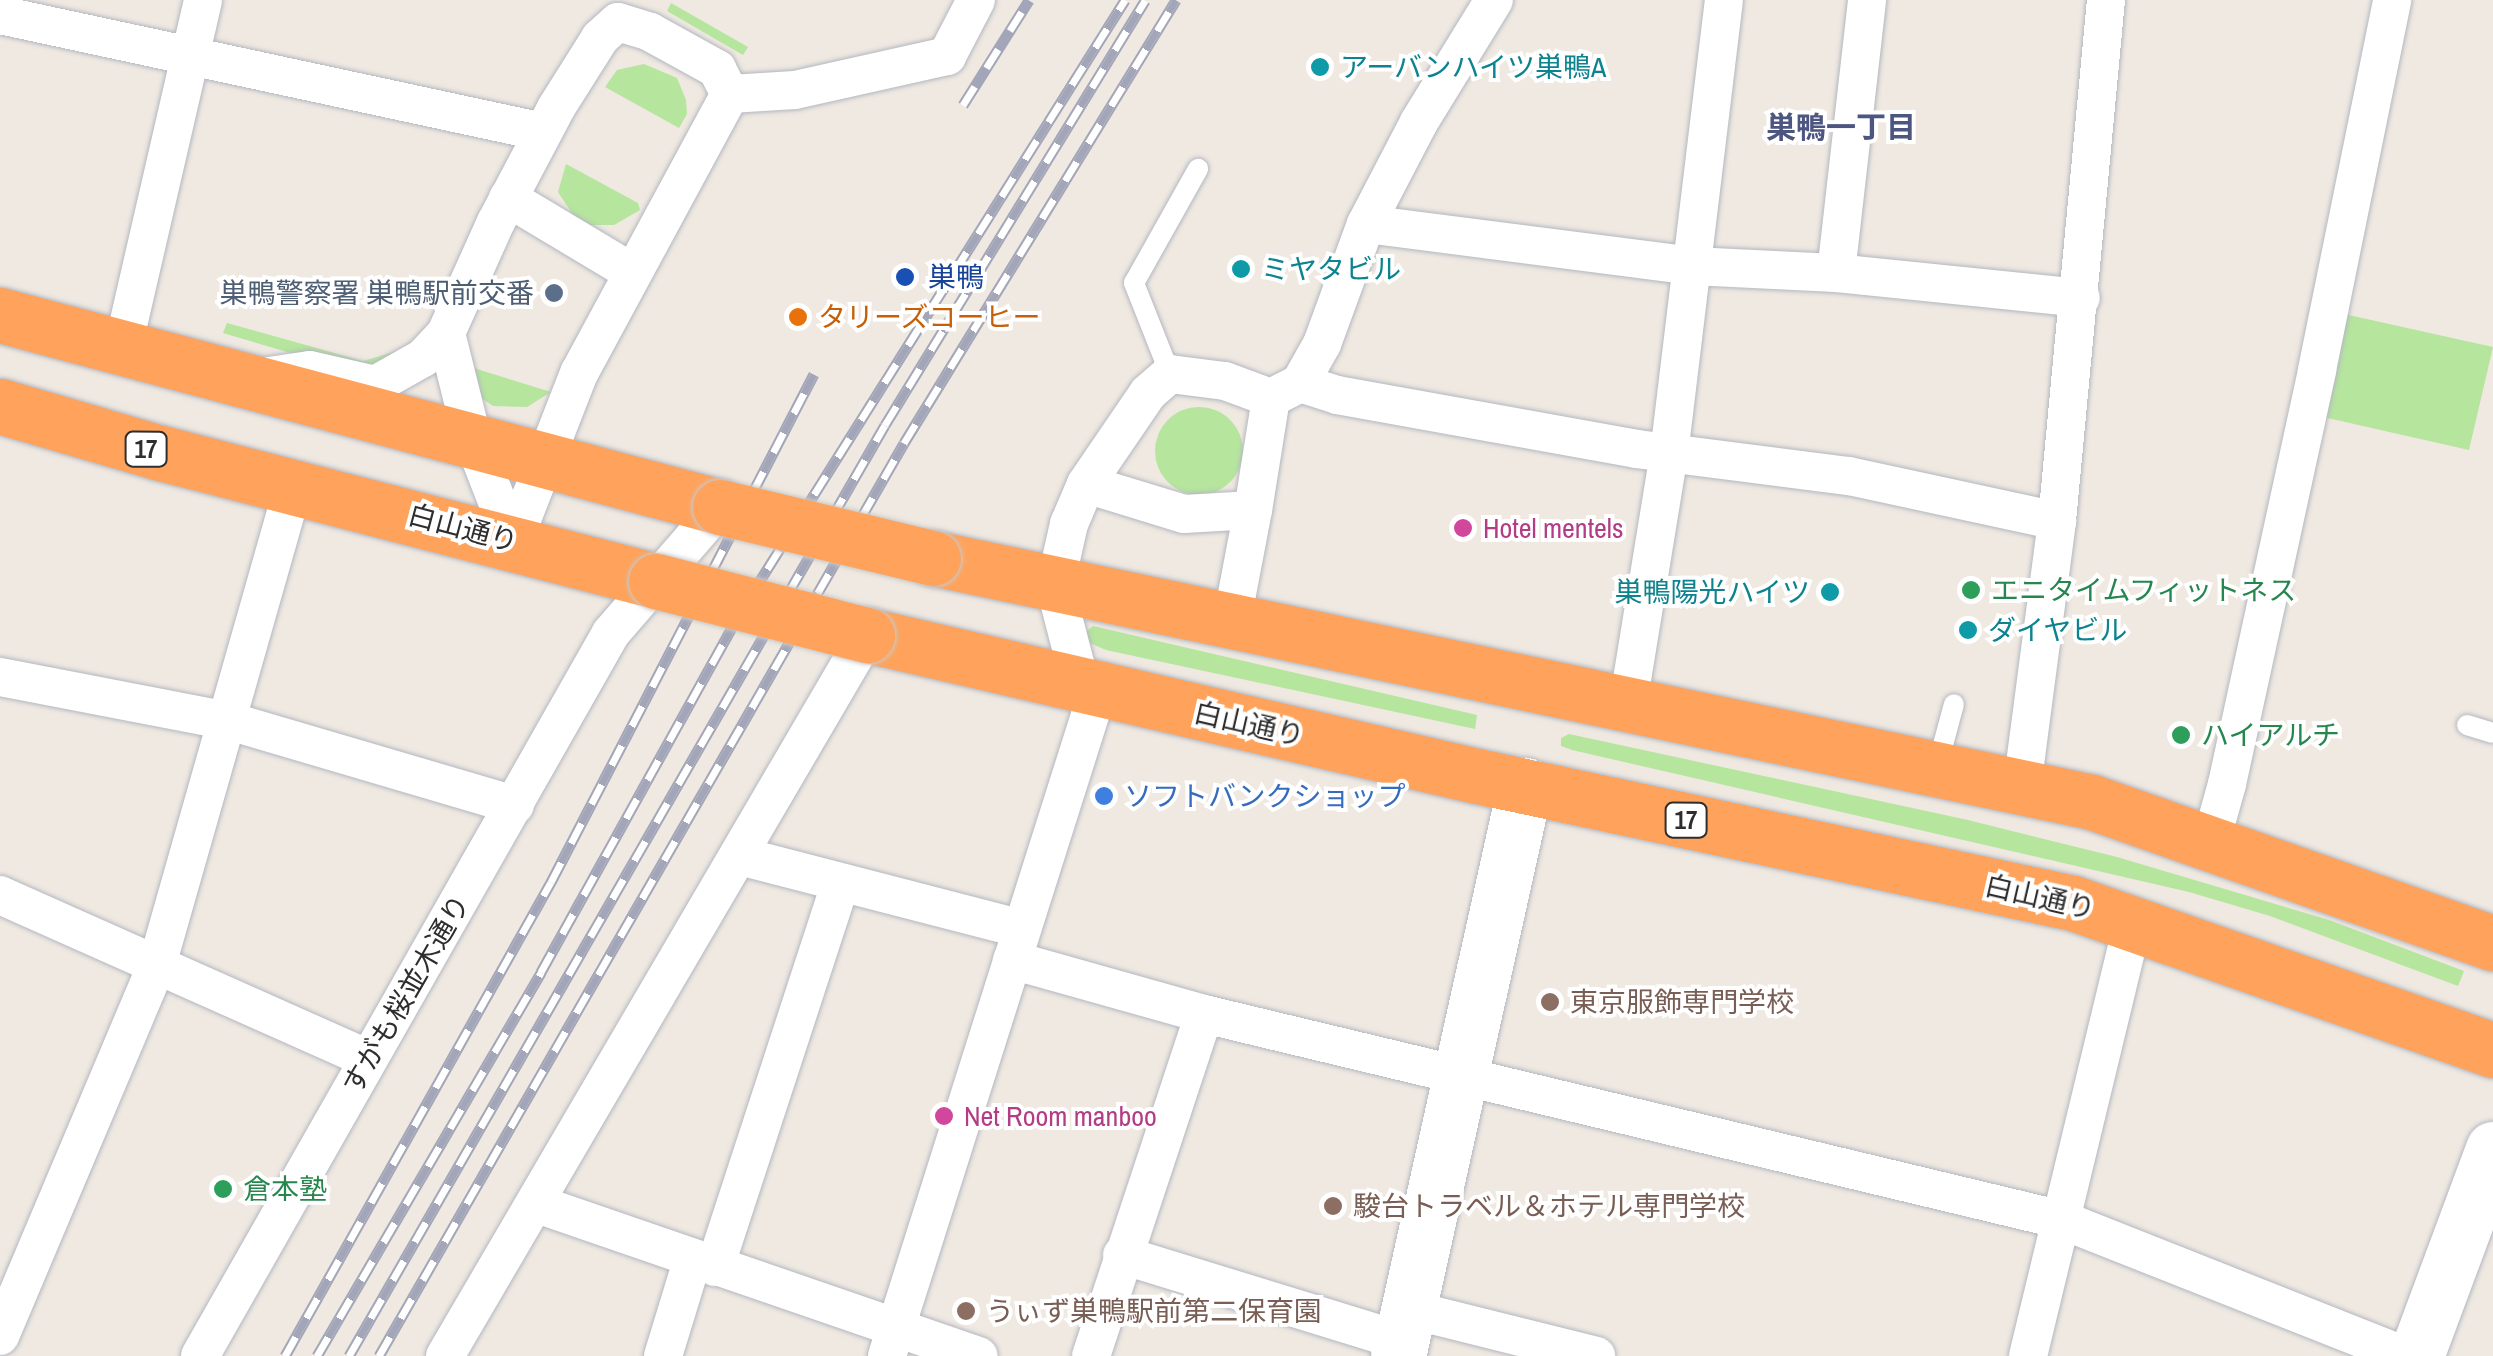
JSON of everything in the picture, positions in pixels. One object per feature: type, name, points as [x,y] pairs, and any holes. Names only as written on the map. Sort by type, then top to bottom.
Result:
[{"type":"highway","points":[[0,315],[720,506],[933,558],[2092,802],[2493,943]]},
{"type":"highway","name":"白山通り","points":[[0,406],[157,452],[294,484],[867,635],[1524,785],[2073,903],[2493,1050]]},
{"type":"street","points":[[122,348],[203,0]]},
{"type":"street","points":[[730,94],[795,90],[947,56],[976,0]]},
{"type":"street","points":[[1232,620],[1254,510],[1286,390],[1322,344],[1366,224],[1418,122],[1494,0]]},
{"type":"street","points":[[1628,704],[1670,454],[1724,0]]},
{"type":"street","points":[[1836,273],[1867,0]]},
{"type":"street","points":[[2022,787],[2032,647],[2057,521],[2081,298],[2106,0]]},
{"type":"street","points":[[2211,841],[2227,784],[2313,388],[2392,0]]},
{"type":"street","points":[[246,380],[310,370],[375,385],[412,366],[446,333],[508,198],[613,11],[717,68],[730,94]]},
{"type":"street","points":[[0,15],[543,132]]},
{"type":"street","points":[[513,542],[579,373],[630,271],[730,94]]},
{"type":"street","points":[[508,198],[630,271]]},
{"type":"street","points":[[1366,224],[1692,266],[1836,273],[2081,298]]},
{"type":"street","points":[[446,333],[472,438],[513,542]]},
{"type":"street","points":[[891,1341],[1017,945],[1090,688],[1055,586],[1070,524],[1086,484],[1148,394],[1170,374],[1337,395],[1670,454],[1849,476],[2057,521]]},
{"type":"street","points":[[0,1336],[157,964],[230,721],[294,484]]},
{"type":"street","points":[[1086,484],[1184,514],[1254,510]]},
{"type":"street","name":"すがも桜並木通り","points":[[200,1356],[611,632],[720,506]]},
{"type":"street","points":[[445,1356],[867,635]]},
{"type":"street","points":[[0,676],[230,721],[514,805]]},
{"type":"street","points":[[1403,1335],[1524,785]]},
{"type":"street","points":[[740,856],[1017,945],[1204,1014],[2062,1220],[2406,1356]]},
{"type":"street","points":[[663,1356],[704,1264],[840,885]]},
{"type":"street","points":[[0,895],[368,1060]]},
{"type":"street","points":[[2028,1356],[2132,921]]},
{"type":"street","points":[[1091,1356],[1204,1014]]},
{"type":"street","points":[[2416,1356],[2493,1150]]},
{"type":"street","points":[[537,1204],[704,1264],[891,1341],[979,1356]]},
{"type":"street","points":[[1122,1255],[1403,1335],[1596,1356]]},
{"type":"lane","points":[[1170,374],[1134,283],[1198,169]]},
{"type":"lane","points":[[1937,769],[1954,704]]},
{"type":"lane","points":[[2467,725],[2493,733]]},
{"type":"green space","points":[[671,3],[748,47],[743,55],[667,11]]},
{"type":"green space","points":[[644,64],[677,78],[687,114],[679,128],[605,87],[617,70]]},
{"type":"green space","points":[[566,164],[638,203],[640,210],[614,225],[589,225],[575,218],[558,192]]},
{"type":"green space","points":[[2344,314],[2493,347],[2469,450],[2323,417]]},
{"type":"green space","points":[[227,323],[363,361],[411,347],[400,359],[352,371],[223,333]]},
{"type":"green space","points":[[467,366],[551,392],[527,407],[493,406],[480,397]]},
{"type":"green space","points":[[1199,407],[1230,420],[1243,451],[1230,482],[1199,495],[1168,482],[1155,451],[1168,420]]},
{"type":"green space","points":[[1093,626],[1477,715],[1475,729],[1106,650],[1085,641],[1083,634]]},
{"type":"green space","points":[[1569,734],[1968,820],[2117,857],[2329,920],[2464,971],[2458,986],[2270,916],[2189,892],[1572,750],[1561,746],[1561,738]]},
{"type":"railway","points":[[963,105],[1029,0]]},
{"type":"railway","points":[[317,1356],[541,972],[744,606],[1125,0]]},
{"type":"railway","points":[[349,1356],[885,425],[1145,0]]},
{"type":"railway","points":[[379,1356],[904,443],[1176,0]]},
{"type":"railway","points":[[285,1356],[551,882],[814,374]]},
{"type":"place","name":"アーバンハイツ巣鴨A","points":[[1320,67]]},
{"type":"place","name":"ミヤタビル","points":[[1241,269]]},
{"type":"place","name":"巣鴨","points":[[905,277]]},
{"type":"place","name":"巣鴨警察署 巣鴨駅前交番","points":[[554,293]]},
{"type":"place","name":"タリーズコーヒー","points":[[798,317]]},
{"type":"place","name":"Hotel mentels","points":[[1463,528]]},
{"type":"place","name":"エニタイムフィットネス","points":[[1971,590]]},
{"type":"place","name":"巣鴨陽光ハイツ","points":[[1830,592]]},
{"type":"place","name":"ダイヤビル","points":[[1968,630]]},
{"type":"place","name":"ハイアルチ","points":[[2181,735]]},
{"type":"place","name":"ソフトバンクショップ","points":[[1104,796]]},
{"type":"place","name":"東京服飾専門学校","points":[[1550,1002]]},
{"type":"place","name":"Net Room manboo","points":[[944,1116]]},
{"type":"place","name":"倉本塾","points":[[223,1189]]},
{"type":"place","name":"駿台トラベル＆ホテル専門学校","points":[[1333,1206]]},
{"type":"place","name":"うぃず巣鴨駅前第二保育園","points":[[966,1311]]},
{"type":"district","name":"巣鴨一丁目","points":[[1841,127]]}]
